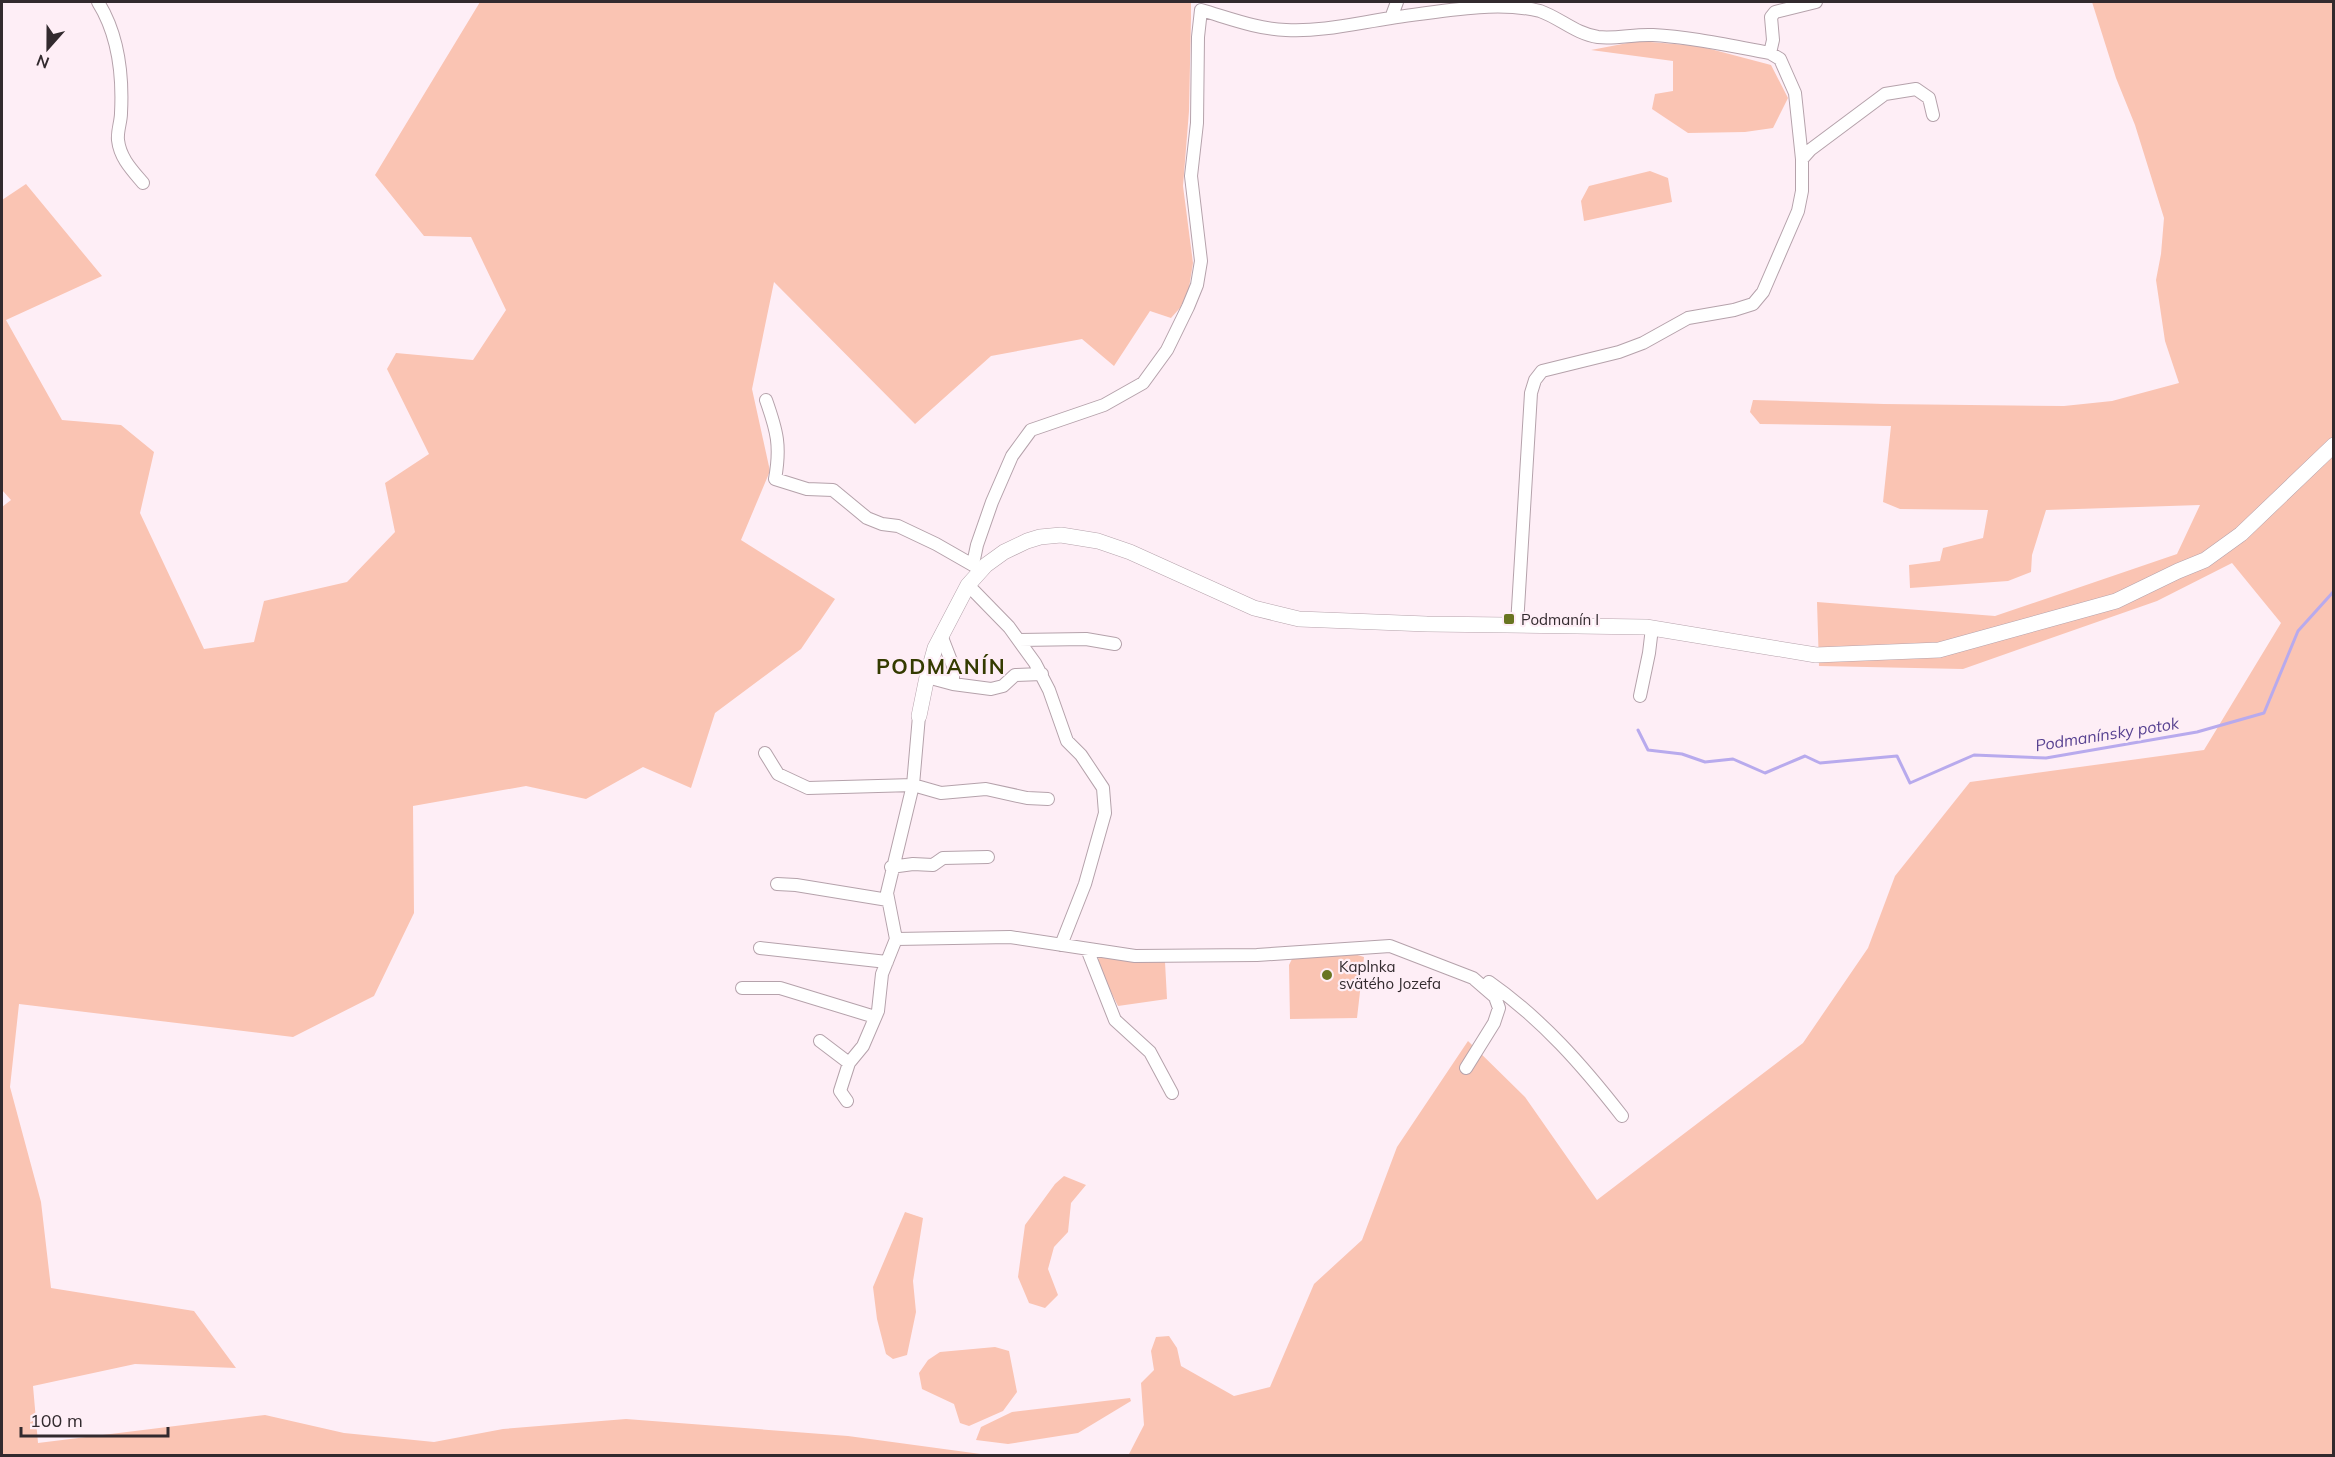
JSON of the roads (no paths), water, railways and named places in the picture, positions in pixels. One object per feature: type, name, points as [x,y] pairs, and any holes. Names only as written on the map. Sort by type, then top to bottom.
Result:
[{"type":"street","points":[[98,2],[115,43],[120,66],[121,114],[118,140],[124,161],[143,183]]},
{"type":"street","points":[[1391,18],[1397,2]]},
{"type":"street","points":[[1770,2],[1773,40],[1770,53]]},
{"type":"street","points":[[1771,17],[1782,8],[1816,2]]},
{"type":"street","points":[[847,1101],[840,1091],[849,1063],[862,1046],[878,1011],[882,974],[896,939],[886,893],[913,785],[919,716],[927,677],[940,635],[977,567],[977,545],[992,502],[1012,456],[1031,430],[1104,405],[1143,383],[1167,350],[1197,285],[1201,261],[1191,176],[1197,123],[1198,37],[1201,10],[1261,27],[1310,30],[1500,3],[1542,11],[1576,30],[1595,37],[1650,35],[1684,38],[1770,53],[1780,59],[1795,93],[1802,159],[1802,190],[1798,211],[1763,292],[1753,304],[1734,310],[1688,318],[1643,343],[1619,352],[1542,371],[1535,380],[1531,393],[1517,625]]},
{"type":"street","points":[[1802,159],[1810,150],[1885,94],[1916,89],[1929,98],[1934,114]]},
{"type":"street","points":[[766,400],[777,437],[779,455],[775,479],[807,489],[833,489],[867,518],[882,524],[898,526],[977,567]]},
{"type":"street","points":[[977,567],[1027,541],[1049,535],[1061,535],[1113,546],[1240,603],[1282,616],[1367,622],[1652,628],[1816,655],[1940,650],[2116,601],[2178,570],[2205,560],[2241,534],[2334,445]]},
{"type":"street","points":[[968,585],[984,599],[1019,640],[1042,674],[1067,741],[1081,755],[1103,788],[1105,813],[1085,884],[1061,945]]},
{"type":"street","points":[[1640,696],[1652,628]]},
{"type":"street","points":[[940,635],[953,666],[953,684]]},
{"type":"street","points":[[1019,640],[1086,639],[1115,644]]},
{"type":"street","points":[[927,677],[953,684],[991,689],[1003,686],[1015,675],[1042,674]]},
{"type":"street","points":[[765,753],[778,774],[808,788],[913,785],[941,793],[986,789],[1027,798],[1048,799]]},
{"type":"street","points":[[891,867],[933,865],[943,858],[988,857]]},
{"type":"street","points":[[777,884],[888,900]]},
{"type":"street","points":[[896,939],[1010,937],[1135,956],[1257,956],[1390,946],[1489,982],[1524,1007],[1565,1047],[1622,1116]]},
{"type":"street","points":[[760,948],[887,962]]},
{"type":"street","points":[[1087,949],[1115,1020],[1150,1052],[1172,1093]]},
{"type":"street","points":[[1466,1068],[1494,1023],[1499,1008],[1495,997],[1473,978]]},
{"type":"street","points":[[742,988],[780,988],[875,1017]]},
{"type":"street","points":[[820,1041],[849,1063]]},
{"type":"waterway","name":"Podmanínsky potok","points":[[1638,730],[1648,750],[1682,754],[1705,762],[1733,759],[1765,773],[1805,756],[1820,763],[1897,756],[1910,783],[1974,755],[2046,758],[2197,732],[2264,713],[2298,631],[2334,591]]},
{"type":"place","name":"Podmanín I","points":[[1509,619]]},
{"type":"place","name":"Kaplnka svätého Jozefa","points":[[1327,975]]},
{"type":"district","name":"PODMANÍN","points":[[941,666]]}]
